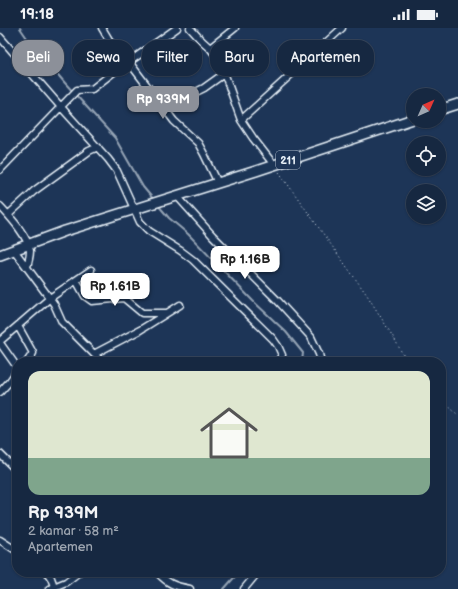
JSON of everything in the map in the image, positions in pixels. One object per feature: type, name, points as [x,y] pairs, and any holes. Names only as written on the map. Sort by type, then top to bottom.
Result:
[{"type":"main road","points":[[446,108],[458,104]]},
{"type":"main road","name":"211","points":[[134,210],[406,121]]},
{"type":"main road","points":[[0,255],[134,210]]},
{"type":"street","points":[[102,28],[108,40]]},
{"type":"street","points":[[134,58],[177,28]]},
{"type":"street","points":[[190,28],[210,48]]},
{"type":"street","points":[[220,40],[235,28]]},
{"type":"street","points":[[241,120],[342,28]]},
{"type":"street","points":[[0,37],[98,147],[117,171],[137,217],[144,226],[159,238],[193,260],[273,339],[281,351],[281,357]]},
{"type":"street","points":[[134,69],[174,121],[198,143],[218,183]]},
{"type":"street","points":[[0,170],[77,90],[92,89],[109,76]]},
{"type":"street","points":[[190,95],[204,88],[221,76]]},
{"type":"street","points":[[226,76],[241,120],[274,165]]},
{"type":"street","points":[[8,215],[34,192],[89,151],[98,147]]},
{"type":"street","points":[[177,196],[213,236],[278,301],[311,338],[320,357]]},
{"type":"street","points":[[0,206],[20,231],[28,245],[30,255],[26,267]]},
{"type":"street","points":[[14,250],[50,298],[62,322],[97,357]]},
{"type":"street","points":[[12,360],[0,342],[50,298],[91,270]]},
{"type":"street","points":[[76,280],[86,296],[92,301],[124,298],[142,313],[167,313]]},
{"type":"street","points":[[94,354],[140,330],[180,305]]},
{"type":"street","points":[[18,326],[33,353],[30,357]]},
{"type":"street","points":[[0,392],[12,378]]},
{"type":"street","points":[[1,455],[12,466]]},
{"type":"street","points":[[0,540],[12,548]]},
{"type":"street","points":[[50,577],[53,588],[72,577]]},
{"type":"street","points":[[162,577],[172,585],[190,589]]},
{"type":"street","points":[[244,589],[254,577]]},
{"type":"path","points":[[274,165],[366,295],[404,357]]},
{"type":"path","points":[[446,404],[458,415]]},
{"type":"waterway","points":[[20,28],[29,41],[65,83],[115,138],[143,187],[154,200]]},
{"type":"waterway","points":[[158,205],[169,218],[188,234],[253,301],[286,332],[303,353],[303,357]]},
{"type":"waterway","points":[[224,589],[235,577]]}]
